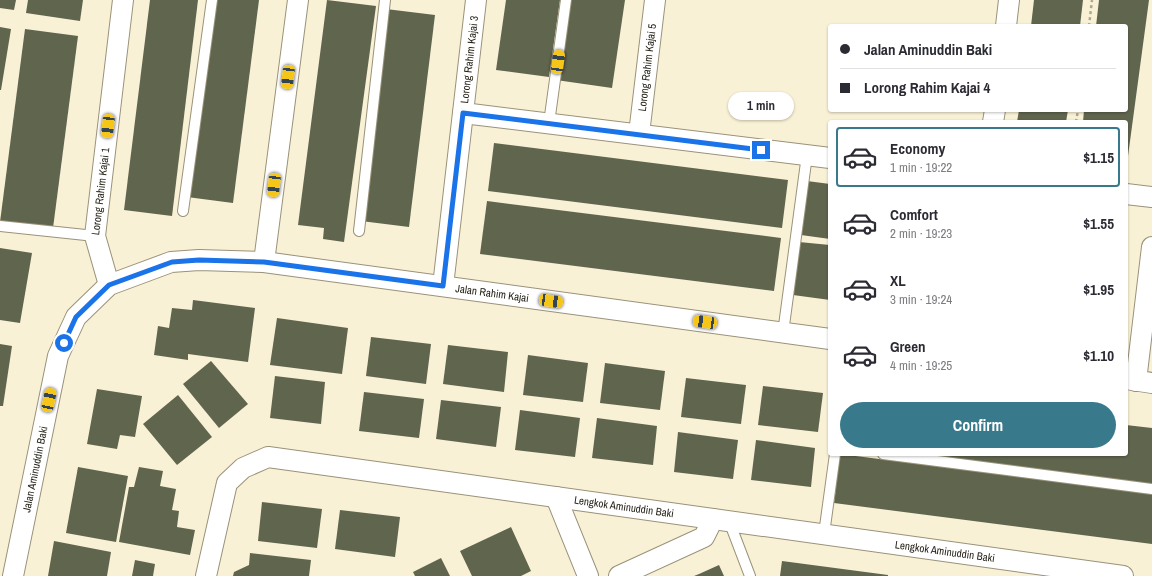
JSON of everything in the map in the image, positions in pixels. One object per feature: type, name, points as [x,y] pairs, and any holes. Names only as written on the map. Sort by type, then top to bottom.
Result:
[{"type":"street","name":"Lorong Rahim Kajai 1","points":[[109,285],[95,236],[123,0]]},
{"type":"street","points":[[264,262],[298,0]]},
{"type":"street","name":"Lorong Rahim Kajai 3","points":[[443,286],[476,0]]},
{"type":"street","name":"Lorong Rahim Kajai 5","points":[[639,134],[655,0]]},
{"type":"street","points":[[1006,24],[1009,0]]},
{"type":"street","points":[[463,113],[828,158]]},
{"type":"street","points":[[1128,194],[1152,197]]},
{"type":"street","points":[[1138,381],[1152,247]]},
{"type":"street","name":"Jalan Rahim Kajai","points":[[109,285],[172,262],[199,260],[264,262],[828,339]]},
{"type":"street","name":"Jalan Aminuddin Baki","points":[[13,576],[58,356],[76,317],[109,285]]},
{"type":"street","name":"Lengkok Aminuddin Baki","points":[[206,576],[227,483],[244,468],[268,457],[1123,576]]},
{"type":"street","points":[[556,497],[588,576]]},
{"type":"street","points":[[619,576],[704,537],[721,520]]},
{"type":"lane","points":[[183,212],[212,0]]},
{"type":"lane","points":[[359,231],[385,0]]},
{"type":"lane","points":[[549,124],[566,0]]},
{"type":"lane","points":[[783,333],[807,155]]},
{"type":"lane","points":[[0,226],[95,236]]},
{"type":"lane","points":[[824,534],[835,456]]},
{"type":"lane","points":[[898,456],[1152,489]]},
{"type":"lane","points":[[721,520],[750,576]]},
{"type":"path","points":[[1089,24],[1092,0]]},
{"type":"building","points":[[0,0],[16,0],[14,10],[0,8]]},
{"type":"building","points":[[28,0],[83,0],[80,21],[26,13]]},
{"type":"building","points":[[150,0],[198,0],[172,216],[124,210]]},
{"type":"building","points":[[213,0],[259,0],[233,203],[187,197]]},
{"type":"building","points":[[327,0],[376,6],[344,242],[323,239],[324,228],[298,225]]},
{"type":"building","points":[[506,0],[560,0],[549,77],[496,70]]},
{"type":"building","points":[[568,0],[625,0],[612,88],[556,80]]},
{"type":"building","points":[[1034,0],[1083,0],[1080,24],[1031,24]]},
{"type":"building","points":[[1099,0],[1149,0],[1128,156],[1128,120],[1083,120],[1084,112],[1128,112],[1128,24],[1096,24]]},
{"type":"building","points":[[386,9],[435,15],[409,227],[361,221]]},
{"type":"building","points":[[0,27],[11,29],[1,90],[0,90]]},
{"type":"building","points":[[25,29],[78,36],[53,228],[0,222]]},
{"type":"building","points":[[1019,112],[1068,112],[1066,120],[1017,120]]},
{"type":"building","points":[[494,143],[788,180],[782,228],[488,191]]},
{"type":"building","points":[[807,181],[828,184],[828,239],[801,235]]},
{"type":"building","points":[[487,201],[781,238],[774,291],[480,254]]},
{"type":"building","points":[[799,242],[828,245],[828,300],[793,295]]},
{"type":"building","points":[[0,248],[32,253],[20,323],[0,320]]},
{"type":"building","points":[[193,300],[255,308],[248,362],[188,354],[188,360],[154,355],[158,326],[169,328],[172,308],[192,310]]},
{"type":"building","points":[[277,318],[348,328],[342,374],[270,365]]},
{"type":"building","points":[[371,337],[431,344],[426,384],[366,376]]},
{"type":"building","points":[[0,344],[12,346],[3,406],[0,406]]},
{"type":"building","points":[[448,345],[508,352],[504,392],[443,384]]},
{"type":"building","points":[[528,355],[588,363],[583,402],[523,395]]},
{"type":"building","points":[[211,361],[248,404],[219,428],[183,384]]},
{"type":"building","points":[[605,363],[665,371],[660,410],[600,403]]},
{"type":"building","points":[[275,376],[325,382],[321,424],[270,418]]},
{"type":"building","points":[[686,378],[746,385],[741,424],[681,417]]},
{"type":"building","points":[[763,386],[823,393],[818,432],[758,425]]},
{"type":"building","points":[[97,389],[142,396],[135,437],[120,435],[117,449],[87,444]]},
{"type":"building","points":[[364,392],[424,399],[419,438],[359,431]]},
{"type":"building","points":[[178,395],[212,437],[177,465],[143,424]]},
{"type":"building","points":[[441,400],[501,407],[496,447],[436,439]]},
{"type":"building","points":[[520,410],[580,418],[575,457],[515,450]]},
{"type":"building","points":[[597,418],[657,426],[653,465],[592,458]]},
{"type":"building","points":[[1128,425],[1152,428],[1152,484],[941,456],[1128,456]]},
{"type":"building","points":[[678,432],[738,440],[733,479],[674,472]]},
{"type":"building","points":[[756,440],[815,448],[811,487],[751,480]]},
{"type":"building","points":[[840,456],[856,456],[1152,494],[1152,544],[834,503]]},
{"type":"building","points":[[78,467],[128,476],[116,542],[66,533]]},
{"type":"building","points":[[139,467],[163,471],[160,486],[176,489],[172,510],[179,511],[177,527],[195,530],[190,555],[119,542],[129,487],[134,487]]},
{"type":"building","points":[[262,502],[322,509],[317,548],[258,541]]},
{"type":"building","points":[[340,510],[400,517],[395,557],[335,549]]},
{"type":"building","points":[[511,527],[531,571],[521,576],[472,576],[460,551]]},
{"type":"building","points":[[54,541],[111,552],[107,576],[48,576]]},
{"type":"building","points":[[250,553],[311,560],[309,576],[233,576],[234,572],[249,565]]},
{"type":"building","points":[[441,558],[450,576],[415,576],[413,572]]},
{"type":"building","points":[[135,560],[155,564],[153,576],[132,576]]},
{"type":"building","points":[[782,561],[888,575],[888,576],[780,576]]},
{"type":"building","points":[[719,565],[724,576],[694,576],[699,574]]},
{"type":"route","points":[[64,343],[76,317],[109,285],[172,262],[199,260],[264,262],[443,286],[463,113],[761,150]]}]
